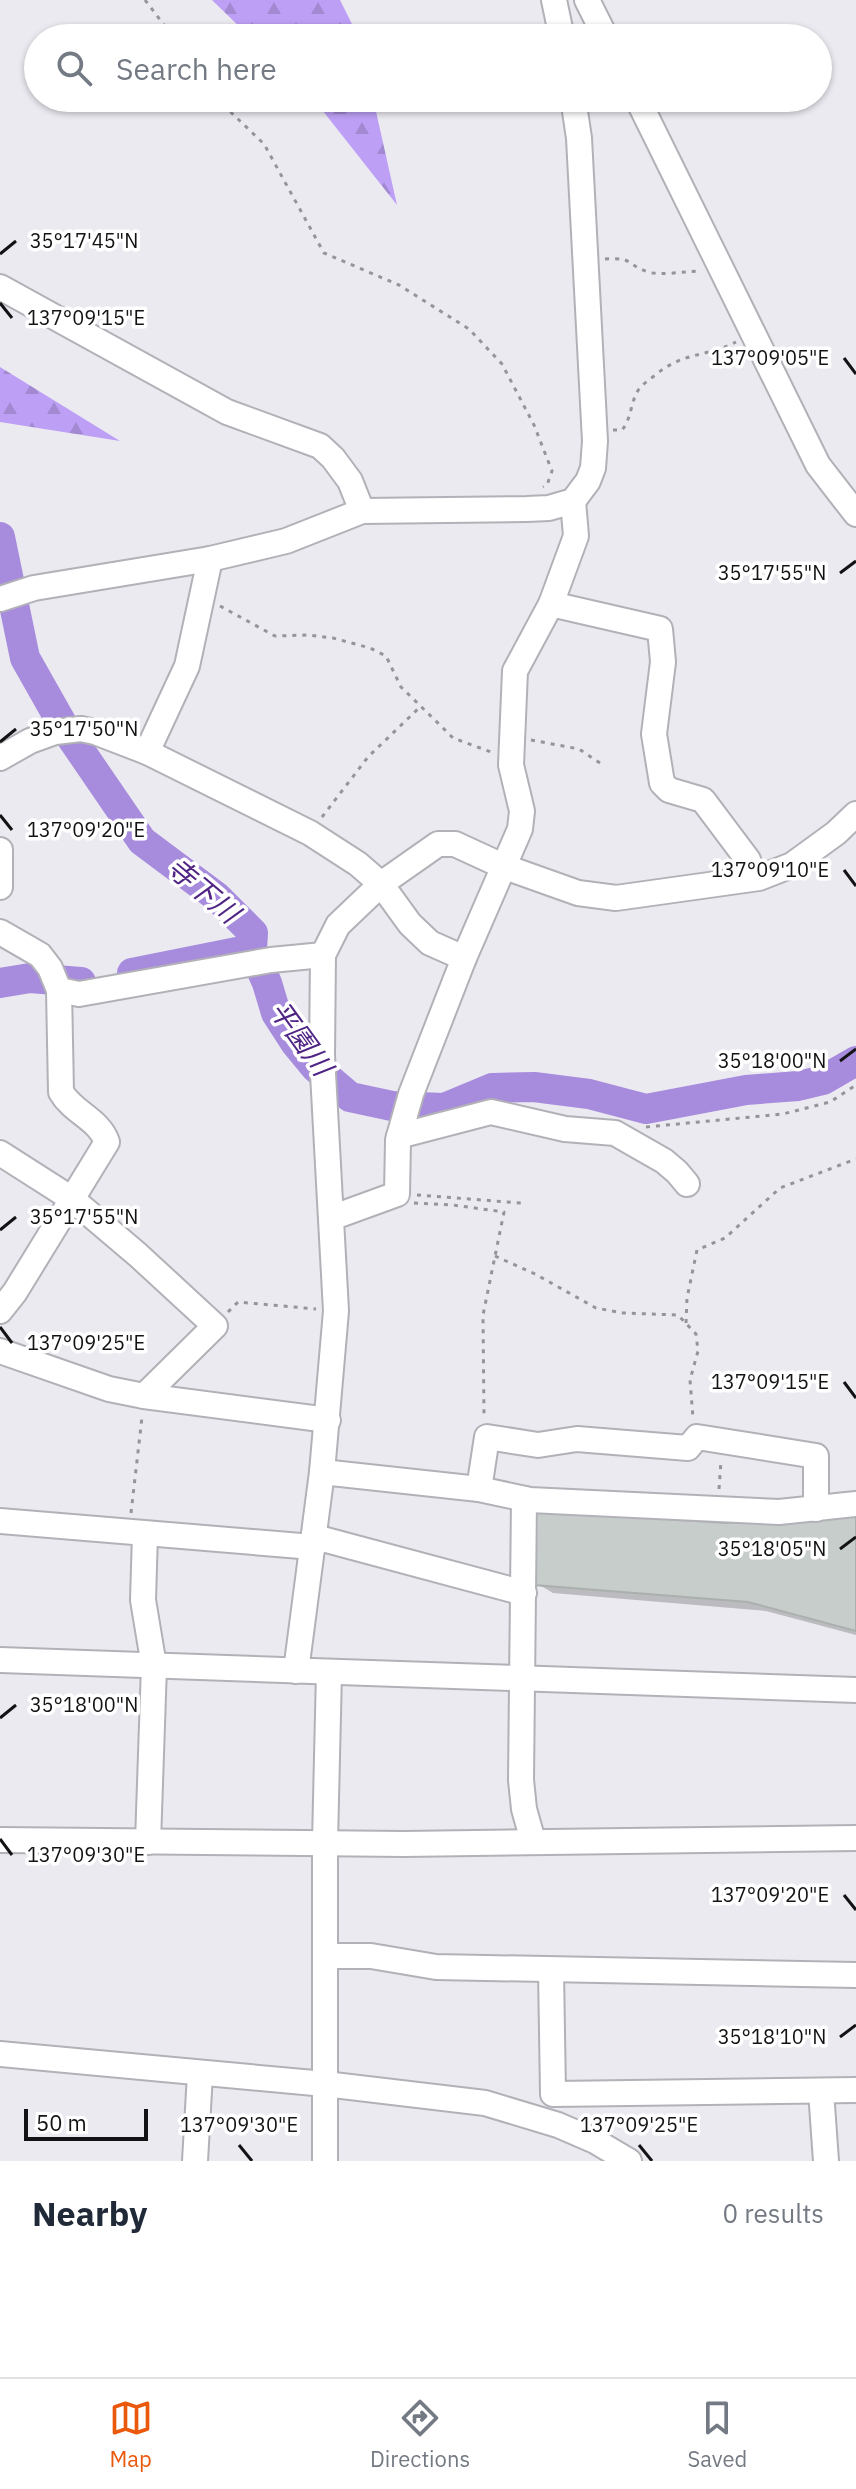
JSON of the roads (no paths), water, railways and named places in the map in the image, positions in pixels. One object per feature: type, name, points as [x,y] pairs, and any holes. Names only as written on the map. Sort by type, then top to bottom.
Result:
[{"type":"street","points":[[554,0],[559,24]]},
{"type":"street","points":[[587,0],[599,24]]},
{"type":"street","points":[[0,599],[34,588],[210,559],[286,541],[362,511],[549,508],[573,501],[588,481],[593,468],[595,441],[575,112]]},
{"type":"street","points":[[644,112],[818,465],[856,514]]},
{"type":"street","points":[[0,287],[227,412],[320,446],[350,481],[362,511]]},
{"type":"street","points":[[818,465],[856,486]]},
{"type":"street","points":[[331,1218],[397,1194],[400,1128],[411,1094],[464,958],[520,829],[522,811],[511,765],[515,671],[551,604],[576,536],[573,501]]},
{"type":"street","points":[[147,752],[187,666],[210,559]]},
{"type":"street","points":[[551,604],[660,629],[663,662],[654,734],[662,783],[669,790],[703,800],[748,860],[755,878]]},
{"type":"street","points":[[0,758],[30,741],[55,732],[81,729],[147,752],[310,833],[358,864],[381,884],[410,924],[430,943],[464,958]]},
{"type":"street","points":[[296,1671],[328,1420],[336,1311],[322,1055],[323,955],[338,925],[381,884],[438,844],[455,844],[505,867],[578,893],[616,898],[755,878],[792,865],[856,814]]},
{"type":"street","points":[[0,850],[0,887]]},
{"type":"street","points":[[0,932],[35,950],[55,979],[79,994],[260,962],[323,955]]},
{"type":"street","points":[[0,1311],[15,1292],[107,1142],[103,1130],[67,1102],[61,1092],[55,979]]},
{"type":"street","points":[[400,1128],[491,1112],[565,1129],[615,1133],[664,1161],[687,1184]]},
{"type":"street","points":[[0,1153],[72,1199],[215,1326],[144,1396]]},
{"type":"street","points":[[0,1351],[109,1389],[328,1420]]},
{"type":"street","points":[[479,1489],[487,1437],[538,1445],[577,1439],[688,1448],[697,1437],[816,1456],[816,1509]]},
{"type":"street","points":[[322,1472],[479,1489],[524,1499],[779,1512],[856,1504]]},
{"type":"street","points":[[524,1499],[521,1780],[524,1809],[533,1841]]},
{"type":"street","points":[[0,1521],[137,1533],[314,1542],[524,1593]]},
{"type":"street","points":[[137,1533],[143,1600],[154,1666],[148,1842]]},
{"type":"street","points":[[0,1660],[856,1690]]},
{"type":"street","points":[[325,2161],[325,1842],[329,1672]]},
{"type":"street","points":[[0,1840],[404,1844],[856,1838]]},
{"type":"street","points":[[326,1956],[371,1956],[436,1967],[856,1975]]},
{"type":"street","points":[[551,1970],[553,2094],[856,2090]]},
{"type":"street","points":[[0,2054],[325,2084],[485,2103],[558,2125],[595,2141],[629,2161]]},
{"type":"street","points":[[195,2161],[200,2074]]},
{"type":"street","points":[[821,2091],[826,2161]]},
{"type":"waterway","name":"寺下川","points":[[0,537],[25,658],[64,727],[142,841],[217,897],[253,933],[252,949]]},
{"type":"waterway","name":"平園川","points":[[252,949],[276,1013],[315,1067],[350,1097],[392,1106],[444,1108],[492,1088],[534,1087],[589,1094],[646,1109],[746,1090],[798,1086],[823,1080],[856,1061]]},
{"type":"waterway","name":"平園川","points":[[132,973],[252,949]]},
{"type":"waterway","name":"平園川","points":[[0,983],[30,978],[81,982]]}]
